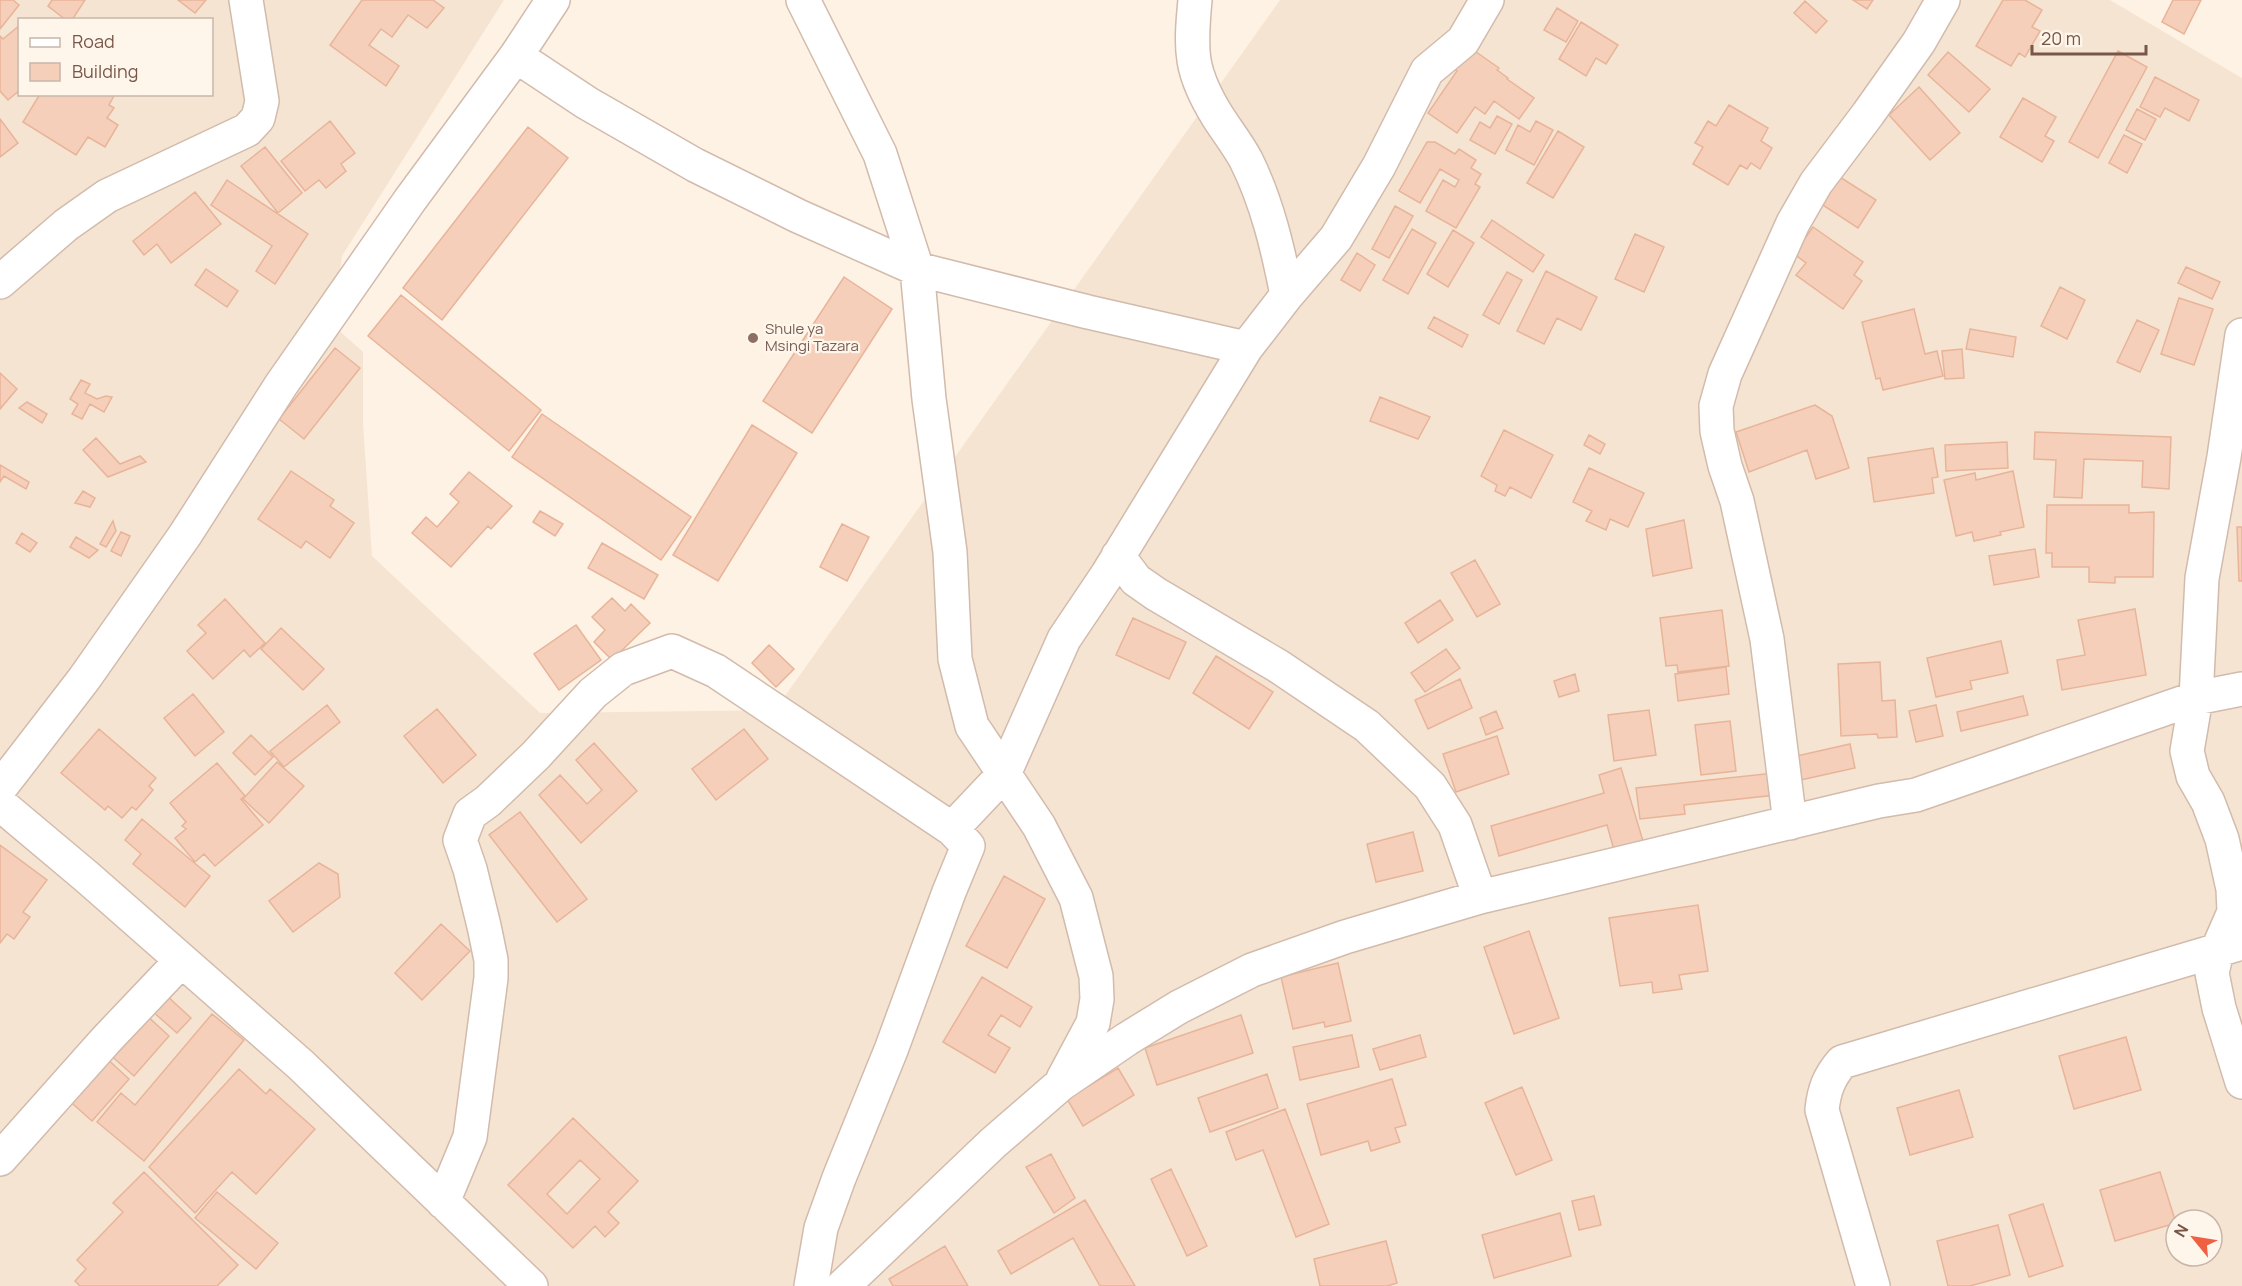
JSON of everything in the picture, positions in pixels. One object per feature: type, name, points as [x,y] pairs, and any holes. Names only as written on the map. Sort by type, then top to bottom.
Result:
[{"type":"street","points":[[0,282],[66,225],[107,196],[247,130],[258,118],[262,101],[246,0]]},
{"type":"street","points":[[0,788],[84,679],[185,535],[295,366],[410,200],[516,56],[553,0]]},
{"type":"street","points":[[803,0],[880,154],[917,269],[929,399],[950,552],[955,659],[972,726],[1040,826],[1076,898],[1096,976],[1097,999],[1093,1023],[1061,1084]]},
{"type":"street","points":[[1195,0],[1191,43],[1197,79],[1246,159],[1276,239],[1287,295]]},
{"type":"street","points":[[952,829],[1004,774],[1064,639],[1246,348],[1287,295],[1336,238],[1379,166],[1427,71],[1462,40],[1487,0]]},
{"type":"street","points":[[1790,823],[1767,639],[1737,501],[1725,466],[1717,431],[1716,406],[1725,374],[1793,223],[1816,183],[1919,42],[1943,0]]},
{"type":"street","points":[[516,56],[586,103],[695,165],[798,216],[917,269],[1088,312],[1246,348]]},
{"type":"street","points":[[2242,335],[2224,457],[2202,578],[2196,698],[2187,751],[2193,776],[2208,802],[2222,839],[2233,889],[2234,912],[2229,947],[2212,973],[2219,1008],[2242,1082]]},
{"type":"street","points":[[1118,556],[1136,580],[1146,587],[1278,666],[1367,726],[1430,786],[1455,825],[1480,897]]},
{"type":"street","points":[[443,1202],[470,1137],[491,978],[491,960],[484,926],[470,869],[460,840],[462,831],[470,814],[488,801],[536,755],[593,693],[623,669],[672,651],[716,671],[952,829],[968,846],[821,1228],[811,1286]]},
{"type":"street","points":[[843,1286],[993,1143],[1061,1084],[1179,1007],[1252,970],[1345,937],[1480,897],[1879,801],[1916,795],[2196,698],[2242,689]]},
{"type":"street","points":[[0,804],[302,1065],[531,1286]]},
{"type":"street","points":[[1873,1286],[1822,1110],[1823,1093],[1830,1076],[1842,1062],[2229,947]]},
{"type":"street","points":[[0,1159],[105,1040],[181,961]]},
{"type":"shaded area","points":[[0,0],[504,0],[342,256],[333,325],[363,352],[363,424],[372,556],[540,713],[775,710],[1280,0],[2110,0],[2242,78],[2242,1286],[0,1286]]},
{"type":"building","points":[[0,0],[13,0],[19,5],[0,29]]},
{"type":"building","points":[[52,0],[85,0],[73,18],[63,18],[48,6]]},
{"type":"building","points":[[178,0],[206,0],[195,13]]},
{"type":"building","points":[[362,0],[433,0],[444,8],[427,28],[408,15],[392,37],[381,29],[369,45],[399,66],[386,86],[330,45]]},
{"type":"building","points":[[1853,0],[1873,0],[1867,9]]},
{"type":"building","points":[[2003,0],[2025,0],[2042,10],[2032,27],[2040,31],[2025,57],[2019,53],[2011,66],[1976,46]]},
{"type":"building","points":[[2173,0],[2201,0],[2184,34],[2162,22]]},
{"type":"building","points":[[1805,1],[1827,21],[1816,33],[1794,13]]},
{"type":"building","points":[[1557,8],[1578,21],[1566,42],[1544,30]]},
{"type":"building","points":[[1581,22],[1618,45],[1606,64],[1596,58],[1586,76],[1559,59]]},
{"type":"building","points":[[18,27],[18,92],[8,100],[0,91],[0,36],[3,39]]},
{"type":"building","points":[[1469,47],[1499,68],[1497,70],[1507,79],[1534,98],[1519,119],[1494,101],[1485,114],[1475,107],[1457,133],[1428,113],[1457,71],[1454,69]]},
{"type":"building","points":[[2118,51],[2147,67],[2098,158],[2069,142]]},
{"type":"building","points":[[1948,52],[1990,89],[1969,112],[1928,75]]},
{"type":"building","points":[[2155,77],[2199,100],[2189,121],[2165,108],[2160,117],[2140,107]]},
{"type":"building","points":[[1919,87],[1960,133],[1930,160],[1889,115]]},
{"type":"building","points":[[39,96],[114,96],[109,105],[114,108],[107,118],[118,125],[105,147],[88,137],[76,155],[23,122]]},
{"type":"building","points":[[2023,98],[2056,117],[2045,136],[2054,141],[2042,162],[2000,137]]},
{"type":"building","points":[[1729,105],[1768,128],[1761,141],[1772,148],[1760,169],[1751,163],[1747,169],[1740,165],[1728,185],[1693,164],[1703,147],[1695,143],[1708,121],[1716,126]]},
{"type":"building","points":[[2137,109],[2156,119],[2145,140],[2126,130]]},
{"type":"building","points":[[1497,116],[1512,124],[1495,154],[1470,140],[1480,122],[1490,128]]},
{"type":"building","points":[[0,119],[18,143],[0,157]]},
{"type":"building","points":[[330,121],[355,153],[341,164],[346,171],[326,188],[319,180],[305,191],[281,161]]},
{"type":"building","points":[[1536,121],[1553,130],[1534,165],[1506,150],[1518,125],[1530,132]]},
{"type":"building","points":[[528,127],[568,158],[442,320],[403,288]]},
{"type":"building","points":[[1558,131],[1584,147],[1553,198],[1527,183]]},
{"type":"building","points":[[2124,135],[2142,144],[2127,173],[2109,163]]},
{"type":"building","points":[[1427,142],[1435,142],[1455,154],[1459,149],[1476,160],[1471,168],[1481,174],[1475,184],[1480,187],[1456,228],[1426,211],[1443,180],[1455,187],[1459,180],[1440,169],[1420,203],[1399,191]]},
{"type":"building","points":[[265,147],[302,193],[278,213],[241,166]]},
{"type":"building","points":[[1832,172],[1876,200],[1858,228],[1815,200]]},
{"type":"building","points":[[227,180],[308,234],[275,284],[256,271],[272,246],[211,205]]},
{"type":"building","points":[[195,192],[221,224],[171,263],[157,244],[144,255],[133,241]]},
{"type":"building","points":[[1395,206],[1413,216],[1389,258],[1372,249]]},
{"type":"building","points":[[1492,220],[1544,255],[1533,272],[1481,237]]},
{"type":"building","points":[[1813,227],[1863,262],[1854,275],[1862,281],[1843,309],[1796,275],[1806,263],[1794,254]]},
{"type":"building","points":[[1412,229],[1436,243],[1408,294],[1383,280]]},
{"type":"building","points":[[1453,230],[1474,243],[1448,287],[1427,274]]},
{"type":"building","points":[[1635,234],[1664,247],[1644,292],[1615,279]]},
{"type":"building","points":[[1357,253],[1375,265],[1360,291],[1341,280]]},
{"type":"building","points":[[2186,267],[2220,282],[2212,299],[2178,283]]},
{"type":"building","points":[[206,269],[238,291],[227,307],[195,285]]},
{"type":"building","points":[[1546,271],[1597,297],[1581,330],[1557,318],[1544,344],[1517,331]]},
{"type":"building","points":[[1507,272],[1522,280],[1499,324],[1483,315]]},
{"type":"building","points":[[844,277],[892,309],[812,433],[763,401]]},
{"type":"building","points":[[2060,287],[2085,300],[2067,339],[2041,326]]},
{"type":"building","points":[[401,295],[541,410],[509,451],[368,336]]},
{"type":"building","points":[[2179,298],[2213,309],[2194,365],[2161,354]]},
{"type":"building","points":[[1914,309],[1925,354],[1937,351],[1943,376],[1883,390],[1880,378],[1876,379],[1862,322]]},
{"type":"building","points":[[1434,317],[1468,335],[1462,347],[1428,328]]},
{"type":"building","points":[[2137,320],[2159,330],[2140,372],[2117,362]]},
{"type":"building","points":[[1970,329],[2016,337],[2013,357],[1966,349]]},
{"type":"building","points":[[335,348],[360,368],[304,439],[279,419]]},
{"type":"building","points":[[1962,349],[1964,378],[1945,379],[1942,351]]},
{"type":"building","points":[[0,373],[17,389],[0,409]]},
{"type":"building","points":[[81,380],[90,384],[85,393],[97,399],[112,397],[104,412],[90,404],[82,419],[72,414],[78,404],[70,399]]},
{"type":"building","points":[[1380,397],[1430,417],[1418,439],[1370,421]]},
{"type":"building","points":[[27,402],[47,414],[42,423],[19,408]]},
{"type":"building","points":[[1815,405],[1832,416],[1849,468],[1816,479],[1807,450],[1749,472],[1736,432]]},
{"type":"building","points":[[542,414],[691,517],[661,560],[512,457]]},
{"type":"building","points":[[752,425],[797,453],[718,581],[673,555]]},
{"type":"building","points":[[1504,430],[1553,455],[1531,498],[1510,487],[1505,496],[1495,491],[1497,485],[1481,476]]},
{"type":"building","points":[[2035,432],[2171,437],[2169,489],[2142,487],[2143,461],[2084,459],[2082,498],[2054,497],[2056,460],[2034,459]]},
{"type":"building","points":[[1589,435],[1605,444],[1600,454],[1584,445]]},
{"type":"building","points":[[96,438],[120,464],[140,456],[146,462],[108,477],[83,450]]},
{"type":"building","points":[[2007,442],[2008,468],[1946,471],[1945,445]]},
{"type":"building","points":[[1933,448],[1938,477],[1932,478],[1934,493],[1874,502],[1868,458]]},
{"type":"building","points":[[0,465],[29,482],[26,489],[4,476],[0,482]]},
{"type":"building","points":[[1589,468],[1644,493],[1628,527],[1610,519],[1606,530],[1586,521],[1592,511],[1573,502]]},
{"type":"building","points":[[291,471],[334,500],[330,506],[354,523],[330,558],[306,541],[301,548],[258,519]]},
{"type":"building","points":[[2013,471],[2024,527],[1974,541],[1972,532],[1956,536],[1944,480],[1975,473],[1976,480]]},
{"type":"building","points":[[469,472],[512,506],[491,529],[488,526],[451,567],[412,533],[426,517],[437,527],[459,502],[450,494]]},
{"type":"building","points":[[83,491],[95,498],[90,507],[75,503]]},
{"type":"building","points":[[2047,505],[2129,505],[2129,513],[2154,512],[2153,577],[2115,577],[2115,583],[2089,582],[2089,567],[2052,567],[2052,553],[2046,553]]},
{"type":"building","points":[[540,511],[563,524],[555,536],[533,522]]},
{"type":"building","points":[[1684,520],[1692,568],[1653,576],[1646,529]]},
{"type":"building","points":[[113,521],[116,531],[106,547],[100,544]]},
{"type":"building","points":[[842,524],[869,537],[847,581],[820,567]]},
{"type":"building","points":[[2237,527],[2242,527],[2242,581],[2239,581]]},
{"type":"building","points":[[121,532],[130,536],[121,556],[111,551]]},
{"type":"building","points":[[22,533],[37,543],[30,552],[16,543]]},
{"type":"building","points":[[76,537],[98,550],[89,558],[70,547]]},
{"type":"building","points":[[602,543],[658,575],[644,599],[588,568]]},
{"type":"building","points":[[2035,549],[2039,577],[1994,585],[1989,556]]},
{"type":"building","points":[[1475,560],[1500,604],[1477,617],[1451,573]]},
{"type":"building","points":[[612,598],[625,611],[631,604],[650,623],[612,660],[594,642],[605,630],[592,617]]},
{"type":"building","points":[[225,599],[265,643],[250,657],[244,650],[213,679],[187,651],[206,633],[198,625]]},
{"type":"building","points":[[1440,600],[1453,620],[1418,643],[1405,623]]},
{"type":"building","points":[[2135,609],[2146,675],[2062,690],[2057,660],[2085,655],[2078,620]]},
{"type":"building","points":[[1722,610],[1729,666],[1678,672],[1677,665],[1666,666],[1660,618]]},
{"type":"building","points":[[1133,618],[1186,642],[1169,679],[1116,655]]},
{"type":"building","points":[[576,625],[601,660],[559,690],[534,654]]},
{"type":"building","points":[[281,628],[324,669],[303,690],[261,649]]},
{"type":"building","points":[[2001,641],[2008,673],[1970,681],[1972,689],[1936,697],[1927,658]]},
{"type":"building","points":[[769,645],[794,669],[776,687],[752,663]]},
{"type":"building","points":[[1446,649],[1460,668],[1425,692],[1411,673]]},
{"type":"building","points":[[1216,656],[1273,692],[1249,729],[1193,693]]},
{"type":"building","points":[[1880,662],[1882,701],[1895,700],[1897,737],[1878,738],[1877,734],[1841,736],[1838,664]]},
{"type":"building","points":[[1726,667],[1729,694],[1678,701],[1675,674]]},
{"type":"building","points":[[1575,674],[1579,691],[1559,697],[1554,681]]},
{"type":"building","points":[[1460,679],[1472,708],[1428,729],[1415,700]]},
{"type":"building","points":[[193,694],[224,732],[195,756],[164,718]]},
{"type":"building","points":[[2023,696],[2028,715],[1961,731],[1957,712]]},
{"type":"building","points":[[327,705],[340,722],[284,767],[270,751]]},
{"type":"building","points":[[1936,705],[1943,736],[1916,742],[1909,711]]},
{"type":"building","points":[[437,709],[476,755],[443,783],[404,736]]},
{"type":"building","points":[[1649,710],[1656,755],[1614,761],[1608,715]]},
{"type":"building","points":[[1496,711],[1503,728],[1486,735],[1480,718]]},
{"type":"building","points":[[1730,721],[1736,771],[1701,775],[1695,725]]},
{"type":"building","points":[[99,729],[156,778],[149,786],[153,790],[136,810],[132,807],[122,818],[108,806],[105,810],[61,773]]},
{"type":"building","points":[[744,729],[768,759],[716,800],[692,769]]},
{"type":"building","points":[[251,735],[273,757],[255,775],[233,753]]},
{"type":"building","points":[[1497,736],[1509,774],[1456,792],[1443,754]]},
{"type":"building","points":[[594,743],[637,791],[581,843],[539,795],[560,775],[587,804],[602,790],[576,760]]},
{"type":"building","points":[[1850,744],[1855,768],[1796,781],[1792,757]]},
{"type":"building","points":[[277,762],[304,786],[269,823],[243,799]]},
{"type":"building","points":[[217,763],[245,796],[241,799],[263,825],[215,866],[204,854],[195,862],[175,838],[186,829],[182,826],[186,822],[170,803]]},
{"type":"building","points":[[1621,768],[1643,841],[1614,850],[1607,825],[1499,856],[1491,826],[1604,793],[1599,775]]},
{"type":"building","points":[[1774,773],[1776,795],[1684,805],[1685,814],[1640,819],[1636,788]]},
{"type":"building","points":[[520,812],[587,899],[557,922],[489,835]]},
{"type":"building","points":[[142,819],[210,876],[185,907],[133,864],[141,854],[125,840]]},
{"type":"building","points":[[1413,832],[1423,871],[1376,882],[1367,844]]},
{"type":"building","points":[[0,845],[47,880],[23,912],[30,917],[14,939],[7,934],[0,943]]},
{"type":"building","points":[[319,863],[338,874],[340,897],[293,932],[269,901]]},
{"type":"building","points":[[1004,876],[1045,899],[1007,968],[966,946]]},
{"type":"building","points":[[1698,905],[1708,971],[1679,975],[1682,989],[1653,993],[1652,982],[1620,986],[1609,918]]},
{"type":"building","points":[[441,924],[470,951],[422,1000],[395,973]]},
{"type":"building","points":[[1529,931],[1559,1018],[1514,1034],[1484,947]]},
{"type":"building","points":[[1338,963],[1351,1021],[1325,1027],[1324,1022],[1293,1029],[1281,977]]},
{"type":"building","points":[[982,977],[1032,1007],[1020,1027],[1001,1015],[988,1035],[1010,1048],[995,1073],[943,1042]]},
{"type":"building","points":[[166,995],[191,1018],[177,1033],[152,1011]]},
{"type":"building","points":[[144,1013],[169,1036],[134,1076],[108,1053]]},
{"type":"building","points":[[212,1014],[244,1040],[144,1161],[97,1122],[121,1093],[135,1105]]},
{"type":"building","points":[[1241,1015],[1253,1053],[1157,1085],[1145,1048]]},
{"type":"building","points":[[1352,1035],[1359,1067],[1300,1080],[1293,1047]]},
{"type":"building","points":[[1420,1035],[1426,1057],[1380,1070],[1373,1049]]},
{"type":"building","points":[[2126,1037],[2141,1090],[2074,1109],[2059,1056]]},
{"type":"building","points":[[103,1055],[129,1079],[92,1121],[65,1097]]},
{"type":"building","points":[[1118,1068],[1134,1095],[1083,1126],[1067,1099]]},
{"type":"building","points":[[239,1069],[266,1094],[270,1089],[315,1129],[256,1194],[232,1172],[195,1213],[149,1167]]},
{"type":"building","points":[[1267,1074],[1278,1108],[1210,1132],[1198,1098]]},
{"type":"building","points":[[1392,1079],[1406,1125],[1395,1128],[1400,1142],[1371,1151],[1368,1141],[1321,1155],[1307,1104]]},
{"type":"building","points":[[1522,1087],[1552,1160],[1516,1175],[1485,1103]]},
{"type":"building","points":[[1959,1090],[1973,1137],[1910,1155],[1897,1108]]},
{"type":"building","points":[[1285,1109],[1329,1224],[1296,1237],[1263,1150],[1236,1160],[1226,1132]]},
{"type":"building","points":[[573,1118],[638,1181],[608,1212],[619,1223],[605,1237],[595,1226],[573,1248],[508,1185]],"holes":[[[580,1160],[600,1179],[567,1214],[547,1194]]]},
{"type":"building","points":[[1051,1154],[1075,1198],[1054,1213],[1026,1167]]},
{"type":"building","points":[[1171,1169],[1207,1246],[1187,1256],[1151,1179]]},
{"type":"building","points":[[144,1172],[238,1265],[217,1286],[80,1286],[75,1281],[86,1269],[77,1260],[123,1212],[113,1203]]},
{"type":"building","points":[[2160,1172],[2171,1208],[2164,1208],[2164,1227],[2115,1241],[2100,1190]]},
{"type":"building","points":[[217,1192],[278,1243],[256,1269],[195,1218]]},
{"type":"building","points":[[1594,1196],[1601,1225],[1579,1230],[1572,1201]]},
{"type":"building","points":[[1085,1200],[1135,1286],[1100,1286],[1073,1238],[1011,1274],[998,1251]]},
{"type":"building","points":[[2043,1204],[2063,1266],[2029,1277],[2009,1215]]},
{"type":"building","points":[[1560,1213],[1571,1256],[1494,1278],[1482,1235]]},
{"type":"building","points":[[1998,1225],[2010,1275],[1970,1286],[1948,1286],[1937,1241]]},
{"type":"building","points":[[1386,1241],[1397,1283],[1387,1286],[1320,1286],[1314,1259]]},
{"type":"building","points":[[945,1246],[968,1286],[893,1286],[889,1279]]},
{"type":"place","name":"Shule ya Msingi Tazara","points":[[753,338]]}]
